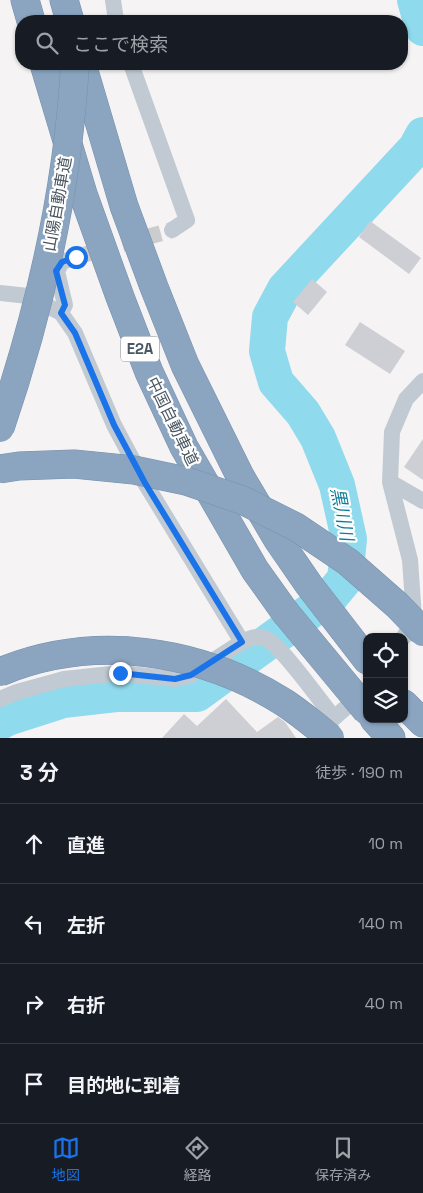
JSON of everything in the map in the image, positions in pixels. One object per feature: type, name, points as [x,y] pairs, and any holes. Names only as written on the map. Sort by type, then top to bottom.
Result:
[{"type":"highway","points":[[25,0],[30,15]]},
{"type":"highway","points":[[64,0],[68,15]]},
{"type":"highway","points":[[77,15],[78,0]]},
{"type":"highway","name":"中国自動車道","points":[[46,70],[83,194],[120,297],[149,372],[184,447],[255,570],[285,612],[363,706]]},
{"type":"highway","name":"山陽自動車道","points":[[0,428],[31,326],[56,216],[64,166],[75,70]]},
{"type":"highway","name":"E2A","points":[[84,70],[124,206],[185,365],[240,476],[278,540],[309,585],[363,655]]},
{"type":"highway","points":[[0,469],[19,466],[74,464],[134,470],[186,481],[242,500],[296,527],[348,562],[397,604],[423,632]]},
{"type":"highway","points":[[0,672],[55,655],[99,650],[144,652],[186,659],[257,687],[332,728]]},
{"type":"highway","points":[[408,708],[423,723]]},
{"type":"highway","points":[[378,723],[391,738]]},
{"type":"street","points":[[113,0],[115,15]]},
{"type":"street","points":[[133,70],[187,220],[172,230]]},
{"type":"street","points":[[61,313],[65,305],[56,271],[62,262],[76,257]]},
{"type":"street","points":[[0,293],[28,296],[61,313],[75,333],[114,425],[145,483],[242,642]]},
{"type":"street","points":[[406,633],[414,616],[410,560],[390,482],[392,432],[406,399],[423,381]]},
{"type":"street","points":[[390,482],[423,500]]},
{"type":"street","points":[[0,699],[17,692],[64,679],[120,673],[175,679],[191,675],[252,637],[264,638],[279,649],[332,728]]},
{"type":"street","points":[[316,738],[332,728],[363,693]]},
{"type":"building","points":[[370,221],[421,258],[409,274],[359,237]]},
{"type":"building","points":[[312,279],[327,292],[308,315],[293,302]]},
{"type":"building","points":[[360,322],[405,351],[390,374],[345,345]]},
{"type":"building","points":[[423,439],[423,480],[404,467]]},
{"type":"building","points":[[226,699],[257,732],[278,717],[285,722],[296,738],[162,738],[184,714],[197,726]]},
{"type":"waterway","name":"黒川川","points":[[415,0],[423,28]]},
{"type":"waterway","name":"黒川川","points":[[0,722],[63,700],[116,694],[197,694],[331,596],[345,579],[349,539],[337,485],[318,438],[303,413],[276,382],[267,351],[270,317],[285,289],[416,148],[423,135]]},
{"type":"tunnel","points":[[76,257],[172,230]]},
{"type":"route","points":[[76,257],[62,262],[56,271],[65,305],[61,313],[75,333],[114,425],[145,483],[242,642],[191,675],[175,679],[120,673]]}]
